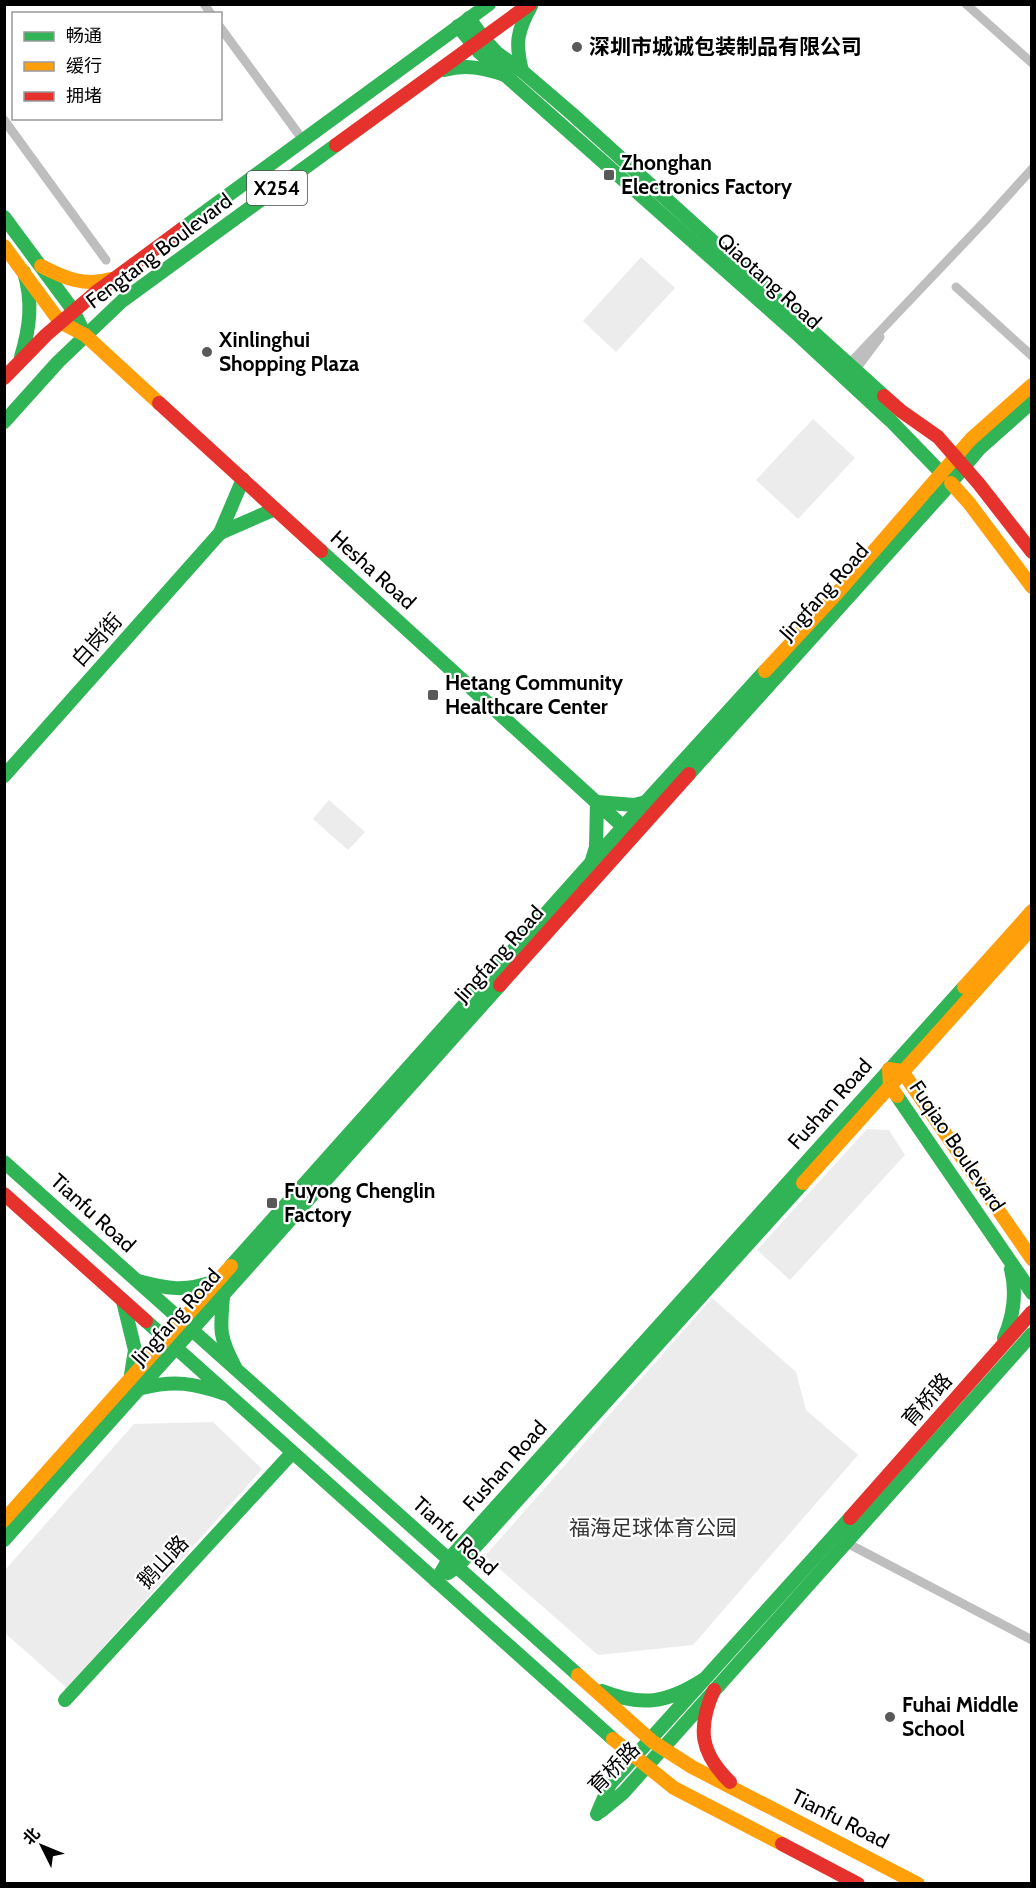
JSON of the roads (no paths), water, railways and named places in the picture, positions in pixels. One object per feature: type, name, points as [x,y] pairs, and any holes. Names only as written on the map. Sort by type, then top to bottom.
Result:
[{"type":"street","name":"Fengtang Boulevard","points":[[4,378],[73,310],[489,4]]},
{"type":"street","name":"Fengtang Boulevard","points":[[4,422],[85,335],[122,301],[531,4]]},
{"type":"street","points":[[522,71],[516,41],[531,4]]},
{"type":"street","points":[[966,4],[1032,63]]},
{"type":"street","name":"Qiaotang Road","points":[[464,22],[505,75],[796,333],[891,421],[969,502],[1032,587]]},
{"type":"street","points":[[222,30],[303,140]]},
{"type":"street","name":"Qiaotang Road","points":[[478,42],[522,71],[901,411],[938,437],[960,461],[1032,552]]},
{"type":"street","points":[[436,72],[455,66],[469,66],[481,67],[505,75]]},
{"type":"street","points":[[4,120],[106,260]]},
{"type":"street","points":[[853,366],[872,348],[893,317],[1032,169]]},
{"type":"street","name":"Hesha Road","points":[[4,217],[73,310],[85,335]]},
{"type":"street","name":"Hesha Road","points":[[4,246],[60,322],[85,335],[628,831]]},
{"type":"street","name":"X254","points":[[40,266],[63,278],[87,283],[103,282],[120,276]]},
{"type":"street","points":[[21,360],[32,312],[32,302],[24,272]]},
{"type":"street","points":[[956,287],[1032,356]]},
{"type":"street","name":"Jingfang Road","points":[[4,1540],[171,1344],[188,1326],[223,1297],[628,831],[947,477],[978,432],[1032,385]]},
{"type":"street","name":"Jingfang Road","points":[[960,461],[1032,402]]},
{"type":"street","name":"Jingfang Road","points":[[188,1326],[220,1279],[591,864],[628,831],[646,802],[839,591],[886,535],[947,477]]},
{"type":"street","points":[[220,533],[243,479]]},
{"type":"street","points":[[220,533],[275,509]]},
{"type":"street","name":"白岗街","points":[[4,776],[220,533]]},
{"type":"street","points":[[591,864],[596,847],[597,802],[634,806],[646,802]]},
{"type":"street","name":"Fushan Road","points":[[454,1563],[1030,923]]},
{"type":"street","name":"Fuqiao Boulevard","points":[[896,1070],[890,1085],[1032,1293]]},
{"type":"street","name":"Fuqiao Boulevard","points":[[896,1070],[1032,1259]]},
{"type":"street","name":"Fushan Road","points":[[436,1581],[890,1085]]},
{"type":"street","name":"Tianfu Road","points":[[4,1162],[650,1739],[692,1767],[918,1884]]},
{"type":"street","points":[[4,1194],[646,1767],[674,1788],[858,1884]]},
{"type":"street","points":[[1004,1219],[1018,1232],[1032,1240]]},
{"type":"street","points":[[998,1350],[1007,1332],[1016,1300],[1015,1284],[1008,1258]]},
{"type":"street","points":[[138,1281],[175,1291],[195,1290],[220,1279]]},
{"type":"street","points":[[223,1297],[220,1326],[224,1346],[236,1369]]},
{"type":"street","points":[[123,1301],[126,1321],[135,1350],[135,1385],[188,1382],[226,1394]]},
{"type":"street","name":"育桥路","points":[[1032,1312],[819,1553],[610,1784],[597,1814],[623,1793],[1032,1334]]},
{"type":"street","name":"Jingfang Road","points":[[4,1520],[135,1385]]},
{"type":"street","name":"鹅山路","points":[[65,1700],[292,1453]]},
{"type":"street","points":[[845,1542],[1032,1640]]},
{"type":"street","points":[[584,1680],[617,1698],[656,1701],[688,1691],[703,1680]]},
{"type":"street","points":[[714,1690],[705,1707],[703,1737],[707,1751],[716,1766],[725,1778],[741,1792]]},
{"type":"place","name":"深圳市城诚包装制品有限公司","points":[[577,47]]},
{"type":"place","name":"Zhonghan Electronics Factory","points":[[609,175]]},
{"type":"place","name":"Xinlinghui Shopping Plaza","points":[[207,352]]},
{"type":"place","name":"Hetang Community Healthcare Center","points":[[433,695]]},
{"type":"place","name":"Fuyong Chenglin Factory","points":[[272,1203]]},
{"type":"place","name":"Fuhai Middle School","points":[[890,1717]]},
{"type":"park label","name":"福海足球体育公园","points":[[653,1528]]}]
